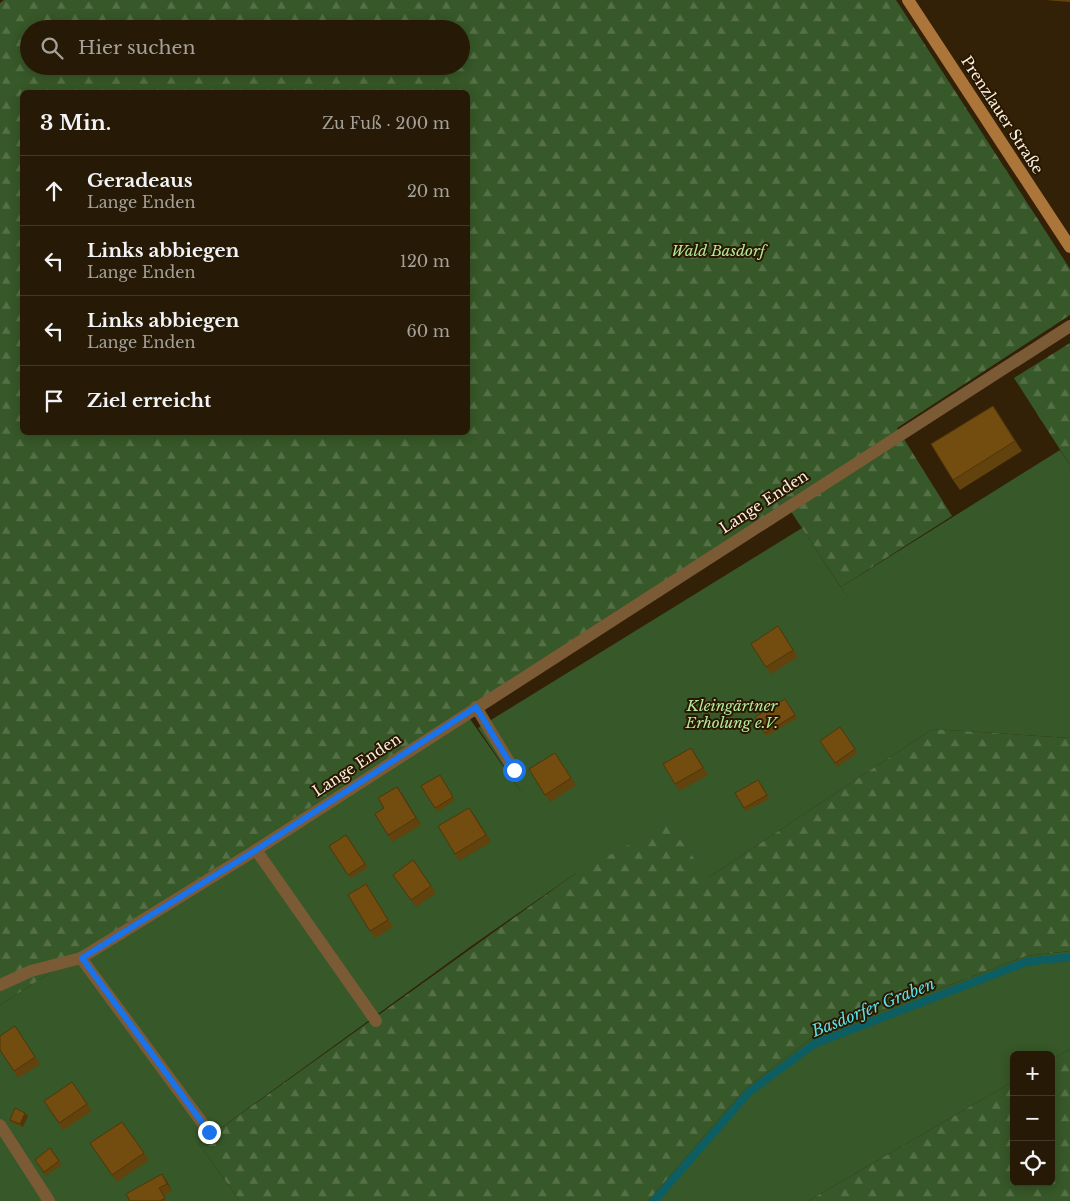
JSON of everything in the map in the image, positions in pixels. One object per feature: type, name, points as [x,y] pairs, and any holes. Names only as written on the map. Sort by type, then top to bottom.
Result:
[{"type":"main road","name":"Prenzlauer Straße","points":[[908,0],[1070,247]]},
{"type":"street","name":"Lange Enden","points":[[0,985],[31,971],[82,958],[256,850],[1070,326]]},
{"type":"street","points":[[476,707],[514,770]]},
{"type":"street","points":[[256,850],[376,1021]]},
{"type":"street","points":[[82,958],[209,1132]]},
{"type":"street","points":[[0,1125],[49,1201]]},
{"type":"green space","name":"Wald Basdorf","points":[[4,0],[896,0],[1070,269],[1070,315],[897,428],[952,516],[841,587],[786,504],[0,1005],[0,3]]},
{"type":"green space","points":[[1070,343],[1070,465],[1014,378]]},
{"type":"green space","name":"Kleingärtner Erholung e.V.","points":[[1060,450],[1070,465],[1070,738],[932,729],[708,878],[576,873],[470,947],[199,1144],[240,1201],[0,1201],[0,1005],[463,709],[524,796],[478,728],[802,528],[850,601],[841,587]]},
{"type":"green space","points":[[932,729],[1070,738],[1070,951],[1026,956],[813,1037],[745,1089],[648,1201],[240,1201],[199,1144],[576,873],[669,823],[708,878]]},
{"type":"green space","points":[[1070,951],[1070,1049],[1055,1058],[1055,1051],[1010,1051],[1010,1083],[808,1201],[648,1201],[745,1089],[813,1037],[1026,956]]},
{"type":"green space","points":[[1070,1049],[1070,1201],[808,1201],[1010,1083],[1010,1186],[1055,1186],[1055,1058]]},
{"type":"building","points":[[993,406],[1015,441],[953,480],[931,444]]},
{"type":"building","points":[[778,626],[793,650],[766,667],[751,644]]},
{"type":"building","points":[[785,699],[795,715],[765,733],[755,717]]},
{"type":"building","points":[[840,727],[855,749],[835,763],[820,741]]},
{"type":"building","points":[[691,748],[703,768],[675,784],[663,764]]},
{"type":"building","points":[[555,753],[571,778],[545,795],[529,769]]},
{"type":"building","points":[[440,775],[453,797],[435,808],[421,786]]},
{"type":"building","points":[[758,780],[767,795],[744,808],[735,793]]},
{"type":"building","points":[[397,787],[416,818],[388,835],[375,814],[384,808],[378,798]]},
{"type":"building","points":[[469,808],[486,835],[455,854],[438,826]]},
{"type":"building","points":[[346,835],[365,864],[348,875],[329,846]]},
{"type":"building","points":[[413,860],[431,886],[411,900],[393,875]]},
{"type":"building","points":[[366,884],[388,920],[370,931],[348,895]]},
{"type":"building","points":[[15,1026],[35,1057],[14,1071],[0,1050],[0,1036]]},
{"type":"building","points":[[72,1082],[87,1104],[59,1123],[44,1101]]},
{"type":"building","points":[[15,1108],[25,1113],[20,1124],[10,1120]]},
{"type":"building","points":[[122,1122],[144,1153],[112,1175],[90,1143]]},
{"type":"building","points":[[50,1148],[59,1161],[44,1172],[35,1160]]},
{"type":"building","points":[[162,1174],[167,1184],[159,1188],[165,1198],[160,1201],[130,1201],[126,1194]]},
{"type":"waterway","name":"Basdorfer Graben","points":[[654,1201],[749,1092],[814,1044],[1026,962],[1070,957]]},
{"type":"route","points":[[209,1132],[82,958],[256,850],[476,707],[514,770]]}]
